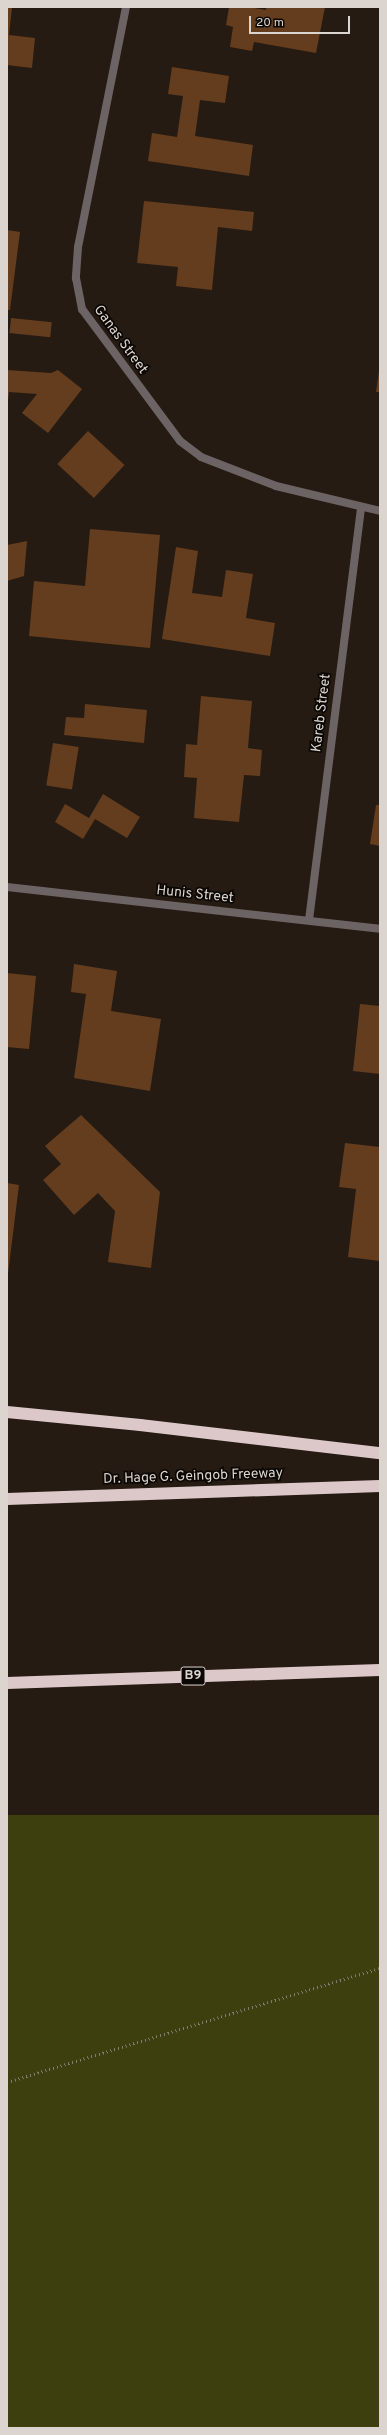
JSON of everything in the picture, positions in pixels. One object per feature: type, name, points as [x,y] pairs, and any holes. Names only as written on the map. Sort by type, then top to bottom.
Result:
[{"type":"highway","points":[[7,1412],[140,1424],[380,1453]]},
{"type":"highway","name":"Dr. Hage G. Geingob Freeway","points":[[7,1499],[380,1486]]},
{"type":"highway","name":"B9","points":[[7,1683],[380,1670]]},
{"type":"street","name":"Ganas Street","points":[[126,7],[78,247],[76,278],[82,309],[180,441],[201,457],[276,486],[361,509],[380,512]]},
{"type":"street","name":"Kareb Street","points":[[309,920],[361,509]]},
{"type":"street","name":"Hunis Street","points":[[7,887],[380,929]]},
{"type":"path","points":[[7,2082],[380,1968]]},
{"type":"shaded area","points":[[7,1815],[380,1815],[380,2428],[7,2428]]},
{"type":"building","points":[[7,7],[12,7],[9,35],[35,38],[32,68],[7,65]]},
{"type":"building","points":[[229,7],[249,7],[266,10],[266,7],[325,7],[316,53],[254,42],[252,51],[230,47],[233,27],[226,25]]},
{"type":"building","points":[[172,67],[229,76],[225,103],[200,100],[195,136],[253,145],[249,176],[148,161],[152,133],[177,137],[183,96],[168,94]]},
{"type":"building","points":[[144,201],[254,212],[252,231],[218,227],[212,290],[176,286],[178,267],[137,263]]},
{"type":"building","points":[[7,230],[20,232],[10,310],[7,310]]},
{"type":"building","points":[[11,318],[52,322],[50,337],[9,333]]},
{"type":"building","points":[[7,370],[51,373],[58,370],[82,389],[48,433],[22,413],[37,394],[9,392],[7,408]]},
{"type":"building","points":[[379,371],[380,392],[376,392]]},
{"type":"building","points":[[88,431],[125,465],[94,498],[57,464]]},
{"type":"building","points":[[90,529],[160,535],[150,648],[29,636],[34,581],[85,586]]},
{"type":"building","points":[[27,541],[24,576],[7,581],[7,545]]},
{"type":"building","points":[[176,547],[198,551],[192,593],[222,597],[226,570],[253,574],[246,618],[275,623],[270,656],[162,639]]},
{"type":"building","points":[[201,696],[252,701],[248,748],[262,750],[260,776],[244,775],[239,822],[194,818],[197,778],[184,777],[186,744],[197,745]]},
{"type":"building","points":[[85,704],[147,710],[144,743],[64,735],[66,717],[84,718]]},
{"type":"building","points":[[53,743],[79,747],[72,790],[46,785]]},
{"type":"building","points":[[103,794],[140,817],[127,838],[95,819],[83,839],[55,822],[65,804],[89,818]]},
{"type":"building","points":[[376,805],[380,805],[380,846],[370,844]]},
{"type":"building","points":[[74,964],[117,971],[111,1011],[161,1019],[150,1091],[74,1078],[86,994],[71,992]]},
{"type":"building","points":[[7,973],[36,976],[29,1049],[7,1047]]},
{"type":"building","points":[[360,1004],[380,1006],[380,1074],[353,1071]]},
{"type":"building","points":[[81,1115],[160,1192],[151,1268],[108,1262],[115,1211],[98,1193],[74,1215],[43,1180],[61,1164],[45,1146]]},
{"type":"building","points":[[345,1143],[380,1147],[380,1261],[348,1257],[356,1189],[339,1187]]},
{"type":"building","points":[[7,1183],[19,1185],[8,1274],[7,1274]]}]
